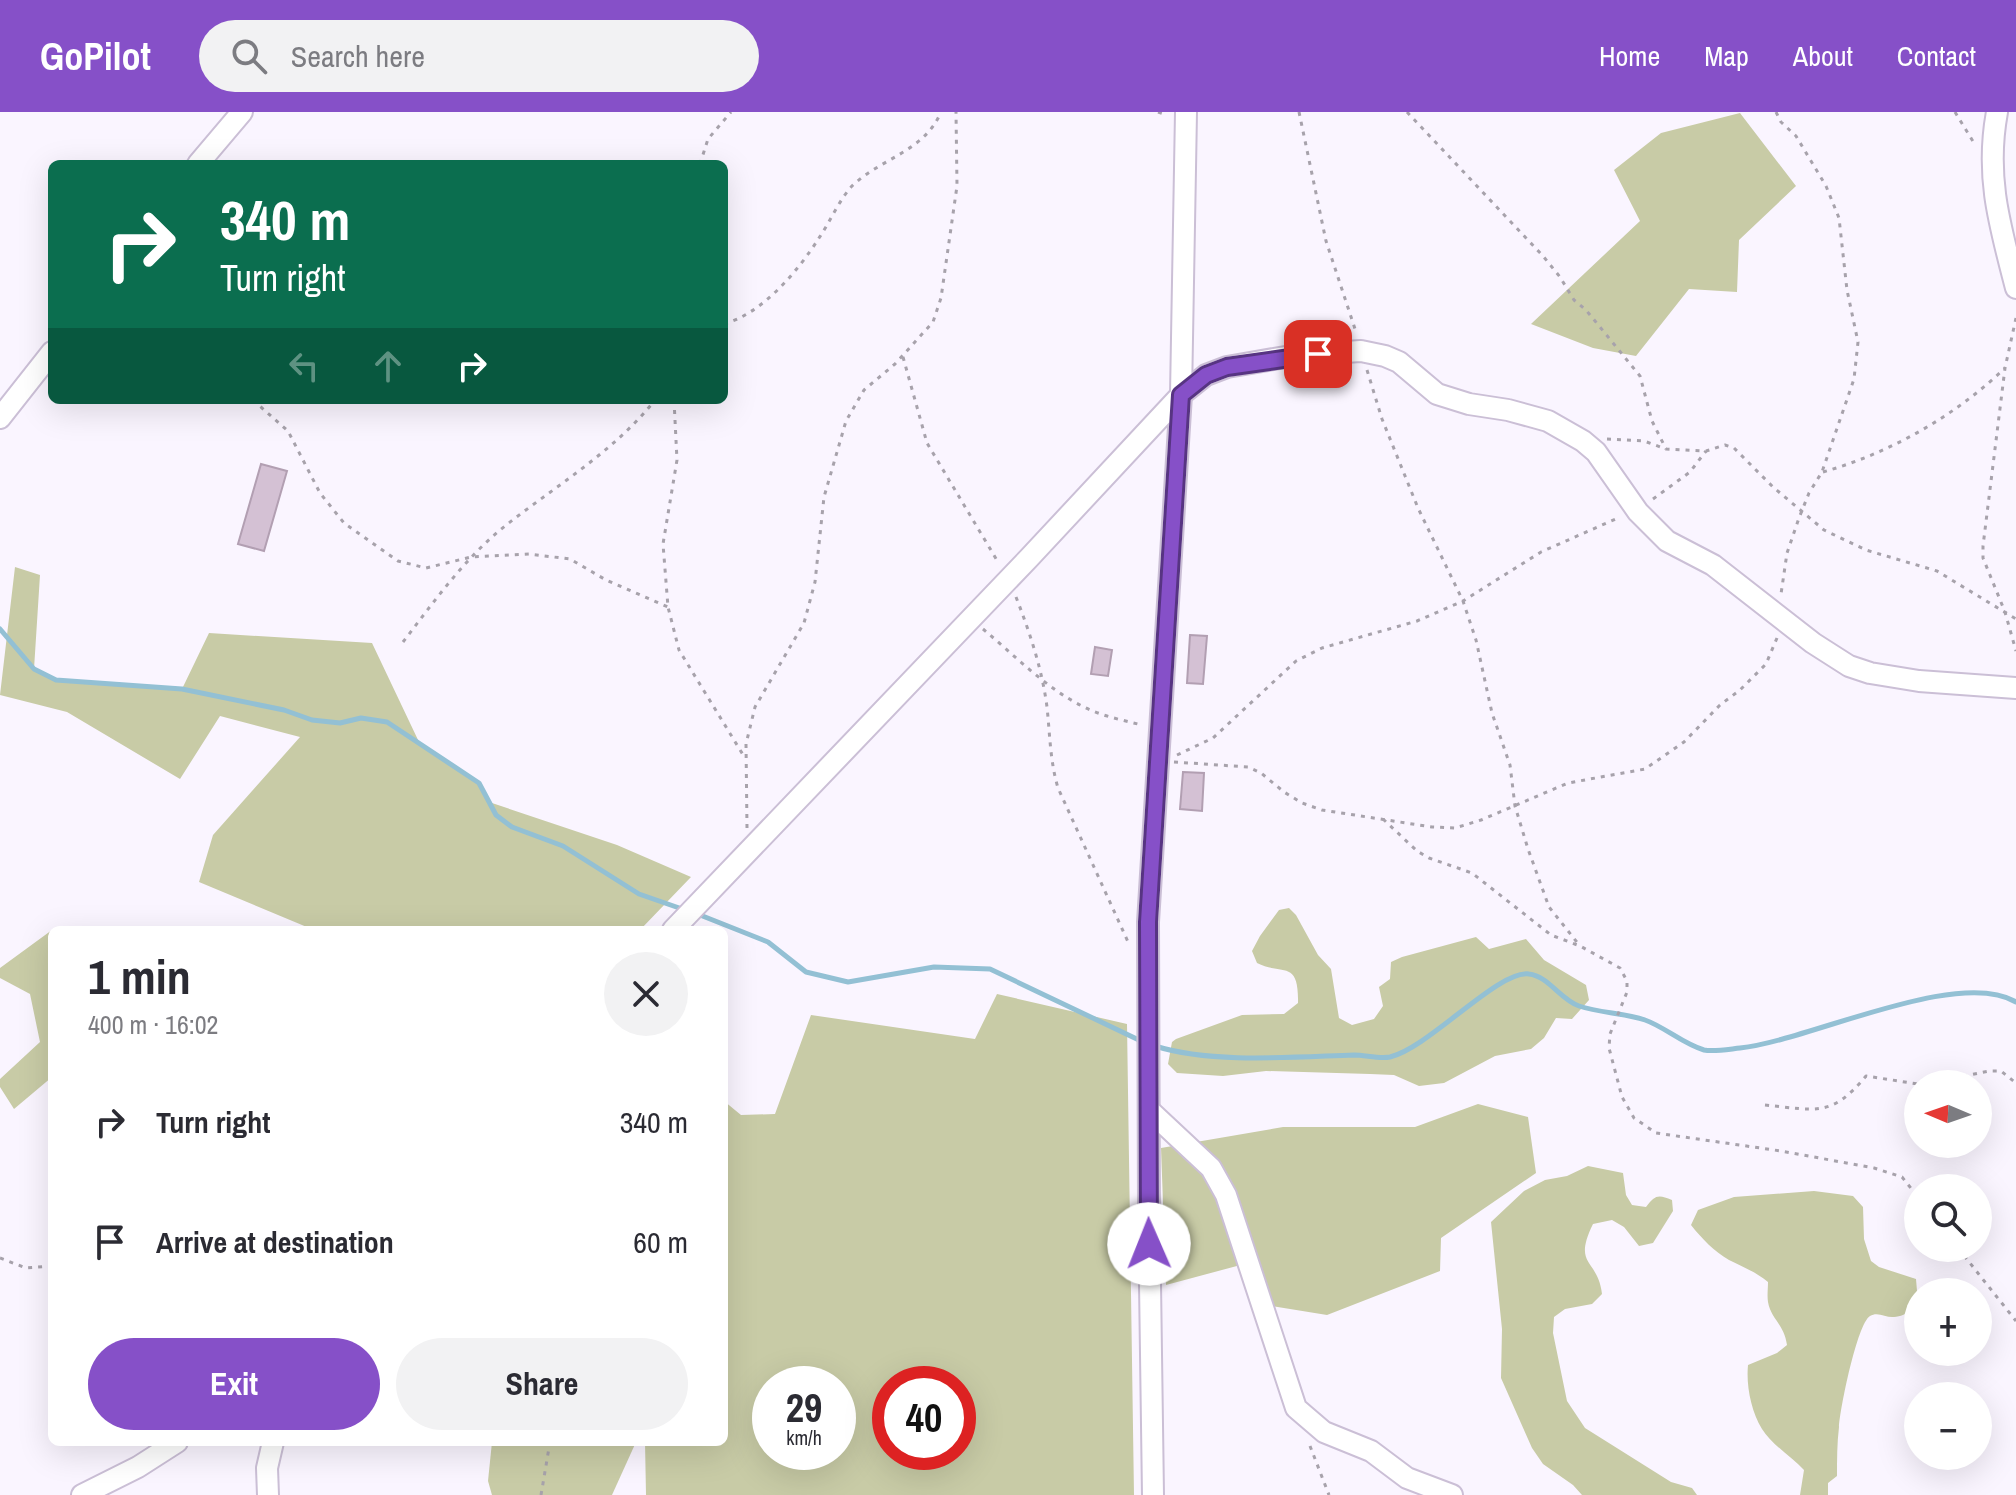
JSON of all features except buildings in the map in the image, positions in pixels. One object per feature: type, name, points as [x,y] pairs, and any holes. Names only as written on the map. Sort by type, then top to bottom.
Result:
[{"type":"street","points":[[201,160],[242,112]]},
{"type":"street","points":[[1997,112],[1991,145],[1992,185],[2016,288]]},
{"type":"street","points":[[1153,1495],[1148,922],[1181,395],[1190,115]]},
{"type":"street","points":[[677,926],[1181,395],[1206,375],[1227,367],[1297,355],[1361,351],[1399,362],[1437,394],[1548,421],[1596,452],[1636,509],[1667,541],[1713,565],[1849,666],[1870,673],[1919,681],[2016,688]]},
{"type":"street","points":[[0,418],[48,357]]},
{"type":"street","points":[[1149,1110],[1211,1168],[1226,1195],[1296,1408],[1324,1432],[1371,1451],[1407,1478],[1452,1495]]},
{"type":"street","points":[[82,1495],[138,1467],[171,1446]]},
{"type":"street","points":[[268,1495],[267,1468],[272,1446]]},
{"type":"path","points":[[701,160],[708,139],[731,112]]},
{"type":"path","points":[[728,323],[768,298],[816,243],[850,188],[922,141],[941,112]]},
{"type":"path","points":[[747,851],[746,744],[755,707],[804,623],[815,582],[824,497],[846,421],[864,390],[903,357],[933,322],[941,298],[957,186],[956,112]]},
{"type":"path","points":[[1299,112],[1326,241],[1382,419],[1418,508],[1463,601],[1476,640],[1492,713],[1510,765],[1515,806],[1549,907],[1580,946]]},
{"type":"path","points":[[1407,112],[1543,256],[1574,300],[1586,310],[1640,376],[1652,421],[1666,449]]},
{"type":"path","points":[[1158,761],[1248,767],[1312,807],[1455,828],[1568,783],[1645,769],[1684,742],[1766,664],[1777,643],[1787,553],[1801,511],[1822,472],[1854,379],[1858,342],[1847,290],[1839,218],[1826,186],[1796,136],[1781,122],[1776,112]]},
{"type":"path","points":[[2016,318],[2005,368],[1983,546],[1983,558],[2005,612],[2016,651]]},
{"type":"path","points":[[903,357],[927,443],[1009,579],[1042,678],[1051,763],[1058,788],[1133,953]]},
{"type":"path","points":[[1822,472],[1852,464],[1904,440],[1980,392],[2005,368]]},
{"type":"path","points":[[258,404],[288,431],[320,493],[344,523],[398,561],[426,568],[471,557],[529,554],[570,559],[606,580],[668,607]]},
{"type":"path","points":[[403,642],[471,557],[500,531],[559,488],[620,436],[651,404]]},
{"type":"path","points":[[674,404],[677,460],[663,544],[668,607],[679,650],[745,758]]},
{"type":"path","points":[[1583,441],[1632,440],[1666,449],[1706,451],[1725,445],[1734,448],[1824,530],[1866,550],[1937,571],[2016,619]]},
{"type":"path","points":[[1158,761],[1190,751],[1213,738],[1296,661],[1322,648],[1417,621],[1463,601],[1541,552],[1596,529],[1663,494],[1690,472],[1706,451]]},
{"type":"path","points":[[971,619],[1080,705],[1100,714],[1160,730]]},
{"type":"path","points":[[1383,819],[1417,851],[1472,873],[1551,935],[1580,946],[1620,968],[1627,981],[1627,992],[1610,1034],[1609,1048],[1622,1097],[1634,1118],[1656,1133],[1874,1168],[1904,1180]]},
{"type":"path","points":[[1992,1071],[2001,1071],[2016,1083]]},
{"type":"path","points":[[1765,1105],[1810,1109],[1836,1106],[1850,1096],[1866,1076],[1904,1082]]},
{"type":"path","points":[[0,1258],[26,1268],[48,1266]]},
{"type":"path","points":[[1969,1262],[2016,1321]]},
{"type":"path","points":[[1307,1437],[1329,1495]]},
{"type":"path","points":[[541,1495],[549,1446]]},
{"type":"green space","points":[[1740,113],[1796,186],[1739,240],[1737,292],[1689,289],[1636,356],[1593,348],[1531,324],[1640,221],[1614,170],[1661,133]]},
{"type":"green space","points":[[15,567],[40,575],[34,669],[56,680],[182,689],[209,633],[372,643],[419,742],[479,783],[489,802],[617,845],[691,877],[644,926],[304,926],[199,882],[213,835],[300,737],[220,716],[180,779],[67,712],[0,695]]},
{"type":"green space","points":[[1289,908],[1318,955],[1331,969],[1339,1018],[1352,1025],[1374,1019],[1383,1006],[1379,987],[1390,979],[1391,962],[1476,937],[1489,949],[1526,939],[1544,960],[1586,985],[1589,1000],[1572,1019],[1556,1018],[1544,1038],[1531,1049],[1495,1056],[1444,1083],[1419,1086],[1394,1075],[1370,1074],[1266,1071],[1223,1076],[1177,1073],[1168,1064],[1172,1042],[1176,1039],[1242,1015],[1284,1014],[1298,1003],[1298,989],[1292,974],[1257,963],[1252,951],[1279,910]]},
{"type":"green space","points":[[48,933],[48,1080],[14,1109],[0,1087],[0,1079],[40,1042],[30,994],[0,978],[0,968]]},
{"type":"green space","points":[[997,994],[1127,1024],[1134,1495],[646,1495],[645,1446],[728,1446],[728,1104],[741,1115],[775,1114],[811,1015],[975,1039]]},
{"type":"green space","points":[[1478,1104],[1528,1117],[1536,1173],[1441,1238],[1440,1271],[1327,1315],[1260,1304],[1248,1263],[1166,1285],[1161,1148],[1283,1127],[1415,1127]]},
{"type":"green space","points":[[1588,1166],[1623,1173],[1626,1195],[1632,1205],[1646,1207],[1654,1198],[1663,1197],[1672,1200],[1673,1211],[1653,1243],[1639,1246],[1624,1227],[1612,1220],[1593,1224],[1587,1238],[1586,1256],[1600,1282],[1602,1294],[1592,1304],[1565,1309],[1554,1317],[1553,1333],[1567,1401],[1585,1428],[1671,1482],[1692,1488],[1697,1495],[1582,1495],[1543,1464],[1532,1448],[1501,1378],[1502,1329],[1491,1222],[1524,1191],[1545,1180],[1567,1176]]},
{"type":"green space","points":[[1814,1191],[1853,1196],[1863,1207],[1864,1239],[1871,1261],[1879,1267],[1913,1278],[1904,1278],[1904,1314],[1896,1317],[1870,1316],[1860,1334],[1842,1403],[1837,1476],[1828,1483],[1828,1495],[1800,1495],[1804,1470],[1762,1429],[1752,1406],[1748,1365],[1777,1353],[1787,1345],[1770,1308],[1768,1282],[1718,1253],[1691,1225],[1698,1210],[1734,1197]]},
{"type":"green space","points":[[492,1446],[634,1446],[612,1495],[492,1495],[488,1481]]},
{"type":"waterway","points":[[0,629],[34,669],[56,680],[182,689],[284,710],[312,720],[340,723],[361,718],[387,722],[479,783],[496,815],[512,827],[563,846],[639,894],[685,910]]},
{"type":"waterway","points":[[695,913],[728,926]]},
{"type":"waterway","points":[[728,926],[768,942],[806,972],[848,982],[934,967],[990,969],[1141,1041]]},
{"type":"waterway","points":[[1155,1046],[1177,1052],[1227,1057],[1390,1057],[1424,1039],[1500,984],[1529,974],[1542,979],[1572,1003],[1645,1020],[1708,1051],[1769,1043],[1882,1009],[1958,993],[1990,994],[2016,1002]]},
{"type":"route","points":[[1149,1244],[1148,922],[1181,395],[1206,375],[1227,367],[1318,354]]}]
